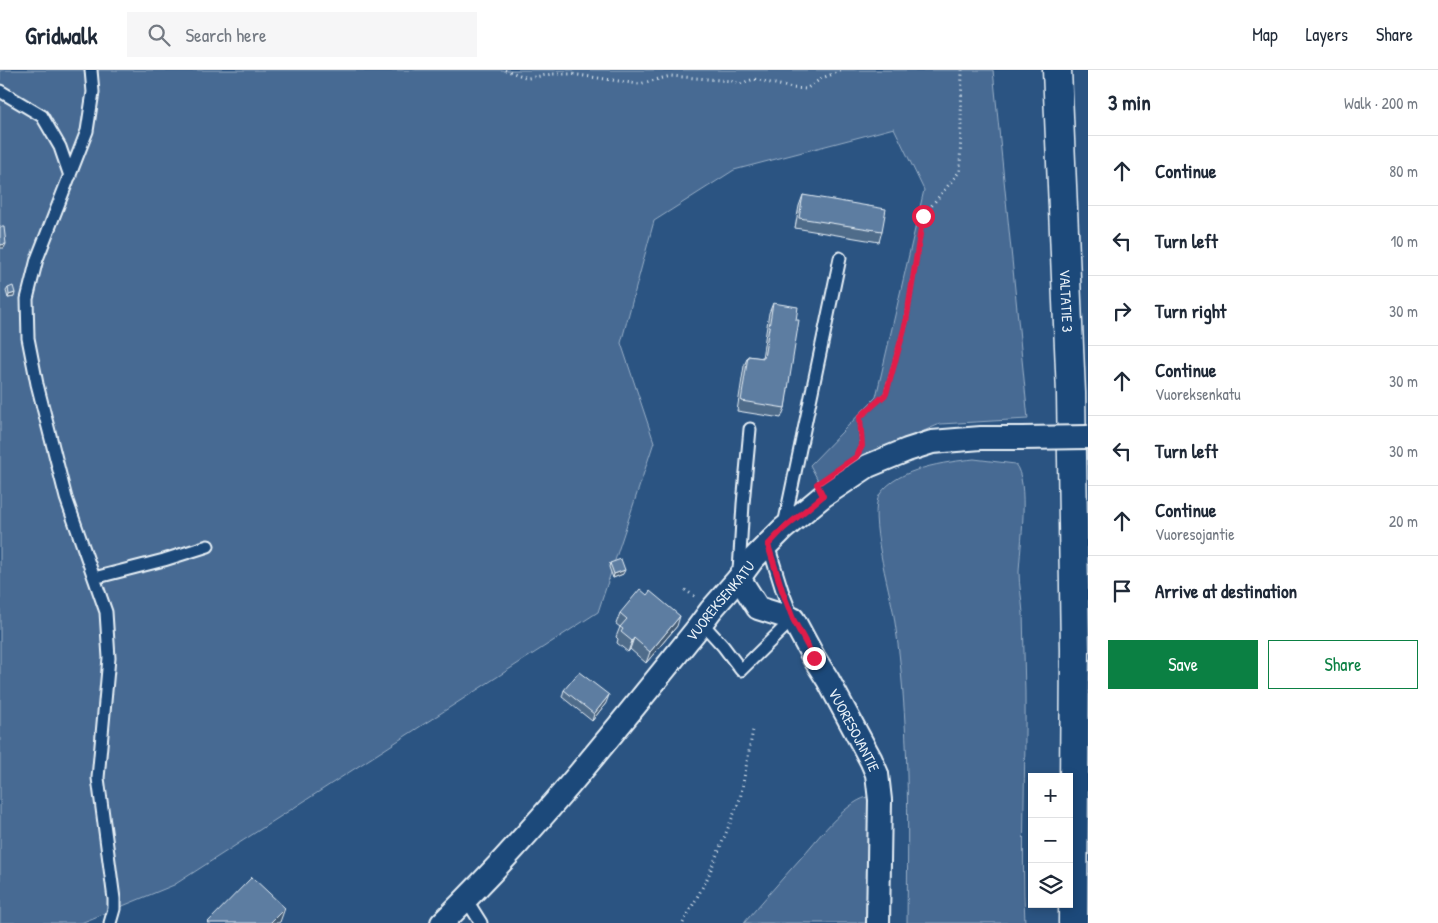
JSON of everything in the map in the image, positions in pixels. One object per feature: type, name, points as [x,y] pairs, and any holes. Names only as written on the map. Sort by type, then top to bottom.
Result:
[{"type":"highway","name":"VALTATIE 3","points":[[1057,70],[1071,393],[1075,650],[1073,923]]},
{"type":"street","name":"VUOREKSENKATU","points":[[442,923],[558,799],[753,560],[823,496],[868,466],[932,442],[981,438],[1088,436]]},
{"type":"street","points":[[739,578],[758,608],[793,619]]},
{"type":"street","name":"VUORESOJANTIE","points":[[793,619],[850,720],[871,760],[876,774],[880,800],[878,923]]},
{"type":"lane","points":[[91,70],[93,92],[87,132],[37,259],[27,299],[28,338],[36,384],[66,498],[106,612],[109,658],[98,778],[114,899],[114,909],[110,923]]},
{"type":"lane","points":[[0,91],[42,116],[60,147],[70,176]]},
{"type":"lane","points":[[702,623],[741,670],[793,619],[782,590],[776,537],[801,439],[840,258]]},
{"type":"lane","points":[[739,578],[750,429]]},
{"type":"lane","points":[[94,578],[208,546]]},
{"type":"lane","points":[[466,899],[481,923]]},
{"type":"path","points":[[505,70],[528,78],[553,74],[571,74],[639,84],[671,76],[732,81],[740,84],[754,79],[792,88],[806,89],[822,78],[844,70]]},
{"type":"path","points":[[859,451],[862,446],[860,417],[886,394],[906,322],[923,216],[960,171],[962,70]]},
{"type":"path","points":[[684,923],[707,879],[740,799],[753,730]]},
{"type":"shaded area","points":[[0,70],[993,70],[1028,419],[940,424],[875,452],[820,484],[810,465],[876,397],[924,190],[894,128],[734,170],[654,221],[621,343],[654,442],[598,612],[174,885],[81,923],[0,923]]},
{"type":"shaded area","points":[[974,459],[1015,464],[1020,473],[1022,485],[1023,515],[1019,582],[1023,613],[1025,692],[1023,865],[1025,923],[907,923],[907,769],[903,692],[894,616],[878,535],[877,504],[880,494],[888,485],[910,472],[950,462]]},
{"type":"shaded area","points":[[867,797],[871,799],[872,923],[744,923],[831,824],[849,807]]},
{"type":"building","points":[[803,195],[886,209],[882,231],[799,218]]},
{"type":"building","points":[[0,227],[4,227],[6,244],[0,245]]},
{"type":"building","points":[[13,286],[15,293],[9,295],[8,288]]},
{"type":"building","points":[[773,303],[798,307],[796,320],[799,320],[785,408],[741,401],[748,356],[764,358]]},
{"type":"building","points":[[621,559],[625,570],[614,574],[610,563]]},
{"type":"building","points":[[640,589],[647,595],[650,591],[680,616],[650,652],[634,638],[632,641],[621,632],[623,629],[620,627],[627,619],[620,613]]},
{"type":"building","points":[[579,672],[609,695],[594,714],[564,690]]},
{"type":"building","points":[[252,877],[285,908],[270,923],[207,923]]},
{"type":"route","points":[[814,658],[793,619],[768,545],[783,529],[823,496],[817,484],[856,457],[862,446],[860,417],[886,394],[906,322],[923,216]]}]
